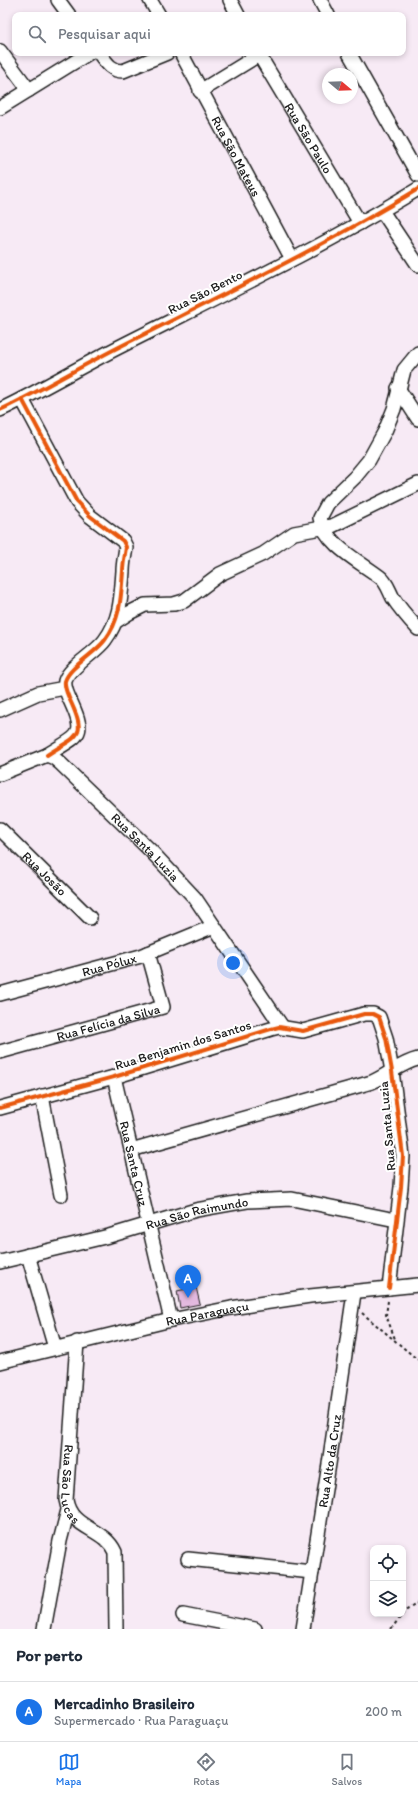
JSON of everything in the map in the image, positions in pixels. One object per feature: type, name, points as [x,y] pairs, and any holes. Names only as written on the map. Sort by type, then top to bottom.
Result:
[{"type":"street","points":[[58,0],[67,12]]},
{"type":"street","points":[[150,0],[157,12]]},
{"type":"street","points":[[230,0],[236,12]]},
{"type":"street","points":[[320,0],[326,12]]},
{"type":"street","points":[[0,51],[29,90]]},
{"type":"street","points":[[0,108],[84,56]]},
{"type":"street","points":[[101,56],[110,66],[119,71],[128,69],[160,56]]},
{"type":"street","name":"Rua São Mateus","points":[[182,56],[200,91],[292,259]]},
{"type":"street","points":[[200,91],[257,56]]},
{"type":"street","name":"Rua São Paulo","points":[[261,56],[360,223]]},
{"type":"street","points":[[351,56],[418,175]]},
{"type":"street","name":"Rua São Bento","points":[[0,410],[22,400],[79,367],[292,259],[382,211],[418,189]]},
{"type":"street","points":[[382,211],[418,265]]},
{"type":"street","points":[[418,353],[404,370],[398,388],[394,409],[369,460],[355,477],[328,503],[320,518],[323,528],[348,554],[386,582],[392,596],[404,614],[418,629]]},
{"type":"street","points":[[398,388],[418,419]]},
{"type":"street","points":[[0,774],[47,755],[72,740],[78,733],[79,721],[65,688],[65,680],[68,675],[105,641],[115,622],[122,595],[125,544],[90,516],[77,502],[22,400]]},
{"type":"street","points":[[115,622],[128,613],[145,605],[174,604],[184,601],[220,574],[263,554],[294,533],[323,528],[341,522],[418,484]]},
{"type":"street","points":[[0,710],[38,693],[65,688]]},
{"type":"street","name":"Rua Santa Luzia","points":[[47,755],[60,763],[178,878],[214,926],[283,1028]]},
{"type":"street","name":"Rua Josão","points":[[0,829],[90,918]]},
{"type":"street","name":"Rua Pólux","points":[[0,994],[148,953],[214,926]]},
{"type":"street","name":"Rua Felícia da Silva","points":[[0,1052],[163,1007],[148,953]]},
{"type":"street","name":"Rua Benjamin dos Santos","points":[[0,1108],[114,1077],[271,1029],[283,1028],[302,1030],[364,1014],[373,1014]]},
{"type":"street","name":"Rua Santa Luzia","points":[[373,1014],[379,1017],[382,1022],[392,1071],[402,1156],[401,1187],[389,1288]]},
{"type":"street","points":[[131,1150],[372,1082],[401,1065],[418,1059]]},
{"type":"street","name":"Rua Santa Cruz","points":[[114,1077],[171,1320]]},
{"type":"street","points":[[42,1096],[61,1195]]},
{"type":"street","name":"Rua São Raimundo","points":[[0,1262],[109,1236],[196,1210],[247,1200],[272,1198],[292,1199],[396,1220]]},
{"type":"street","points":[[28,1255],[55,1348]]},
{"type":"street","name":"Rua Paraguaçu","points":[[0,1362],[171,1320],[265,1302],[353,1299],[389,1288],[418,1285]]},
{"type":"street","name":"Rua Alto da Cruz","points":[[303,1629],[353,1299]]},
{"type":"street","name":"Rua São Lucas","points":[[77,1342],[66,1500],[68,1510],[82,1524],[112,1544],[115,1552],[116,1629]]},
{"type":"street","points":[[44,1629],[60,1541],[68,1510]]},
{"type":"street","points":[[188,1558],[312,1572]]},
{"type":"street","points":[[183,1615],[255,1629]]},
{"type":"path","points":[[389,1288],[386,1315],[395,1340]]},
{"type":"path","points":[[353,1299],[418,1360]]},
{"type":"path","points":[[392,1629],[406,1611],[418,1603]]},
{"type":"building","points":[[196,1287],[200,1304],[180,1308],[177,1291]]},
{"type":"cycle path","points":[[0,410],[107,353],[309,251],[418,189]]},
{"type":"cycle path","points":[[22,399],[77,502],[90,516],[123,541],[126,547],[123,565],[121,598],[114,624],[101,645],[77,665],[67,676],[65,681],[66,690],[78,721],[79,728],[77,734],[67,743],[47,755]]},
{"type":"cycle path","points":[[0,1108],[114,1077],[271,1029],[279,1027],[303,1031],[364,1014],[373,1014],[379,1017],[386,1038],[392,1071],[403,1156],[401,1187],[389,1288]]},
{"type":"place","name":"Mercadinho Brasileiro","points":[[188,1298]]}]
